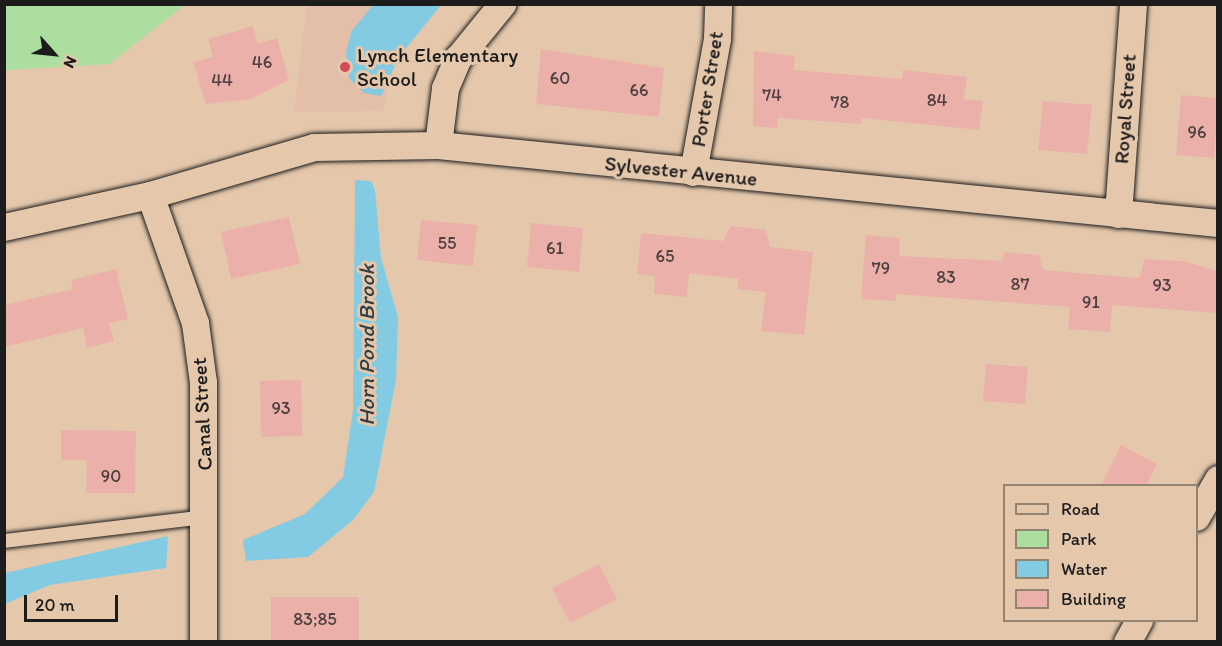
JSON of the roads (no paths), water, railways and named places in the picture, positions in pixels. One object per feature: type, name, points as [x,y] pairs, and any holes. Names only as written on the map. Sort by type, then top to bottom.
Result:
[{"type":"street","points":[[438,145],[445,88],[458,58],[502,4]]},
{"type":"street","name":"Porter Street","points":[[693,172],[718,4]]},
{"type":"street","name":"Royal Street","points":[[1118,214],[1133,4]]},
{"type":"street","name":"Sylvester Avenue","points":[[4,227],[150,195],[314,147],[438,145],[1218,223]]},
{"type":"street","name":"Canal Street","points":[[150,195],[195,323],[203,382],[206,517],[203,642]]},
{"type":"street","points":[[1198,515],[1218,479]]},
{"type":"street","points":[[1127,642],[1138,622]]},
{"type":"lane","points":[[4,541],[206,517]]},
{"type":"water","points":[[373,5],[441,5],[399,57],[381,96],[364,93],[349,78],[346,53],[351,32]]},
{"type":"water","name":"Horn Pond Brook","points":[[355,180],[371,181],[375,190],[381,258],[398,317],[396,380],[374,492],[353,520],[308,557],[246,561],[243,540],[305,514],[343,477],[353,410]]},
{"type":"water","points":[[168,536],[166,568],[50,585],[5,604],[5,573]]},
{"type":"place","name":"Lynch Elementary School","points":[[345,67]]}]
